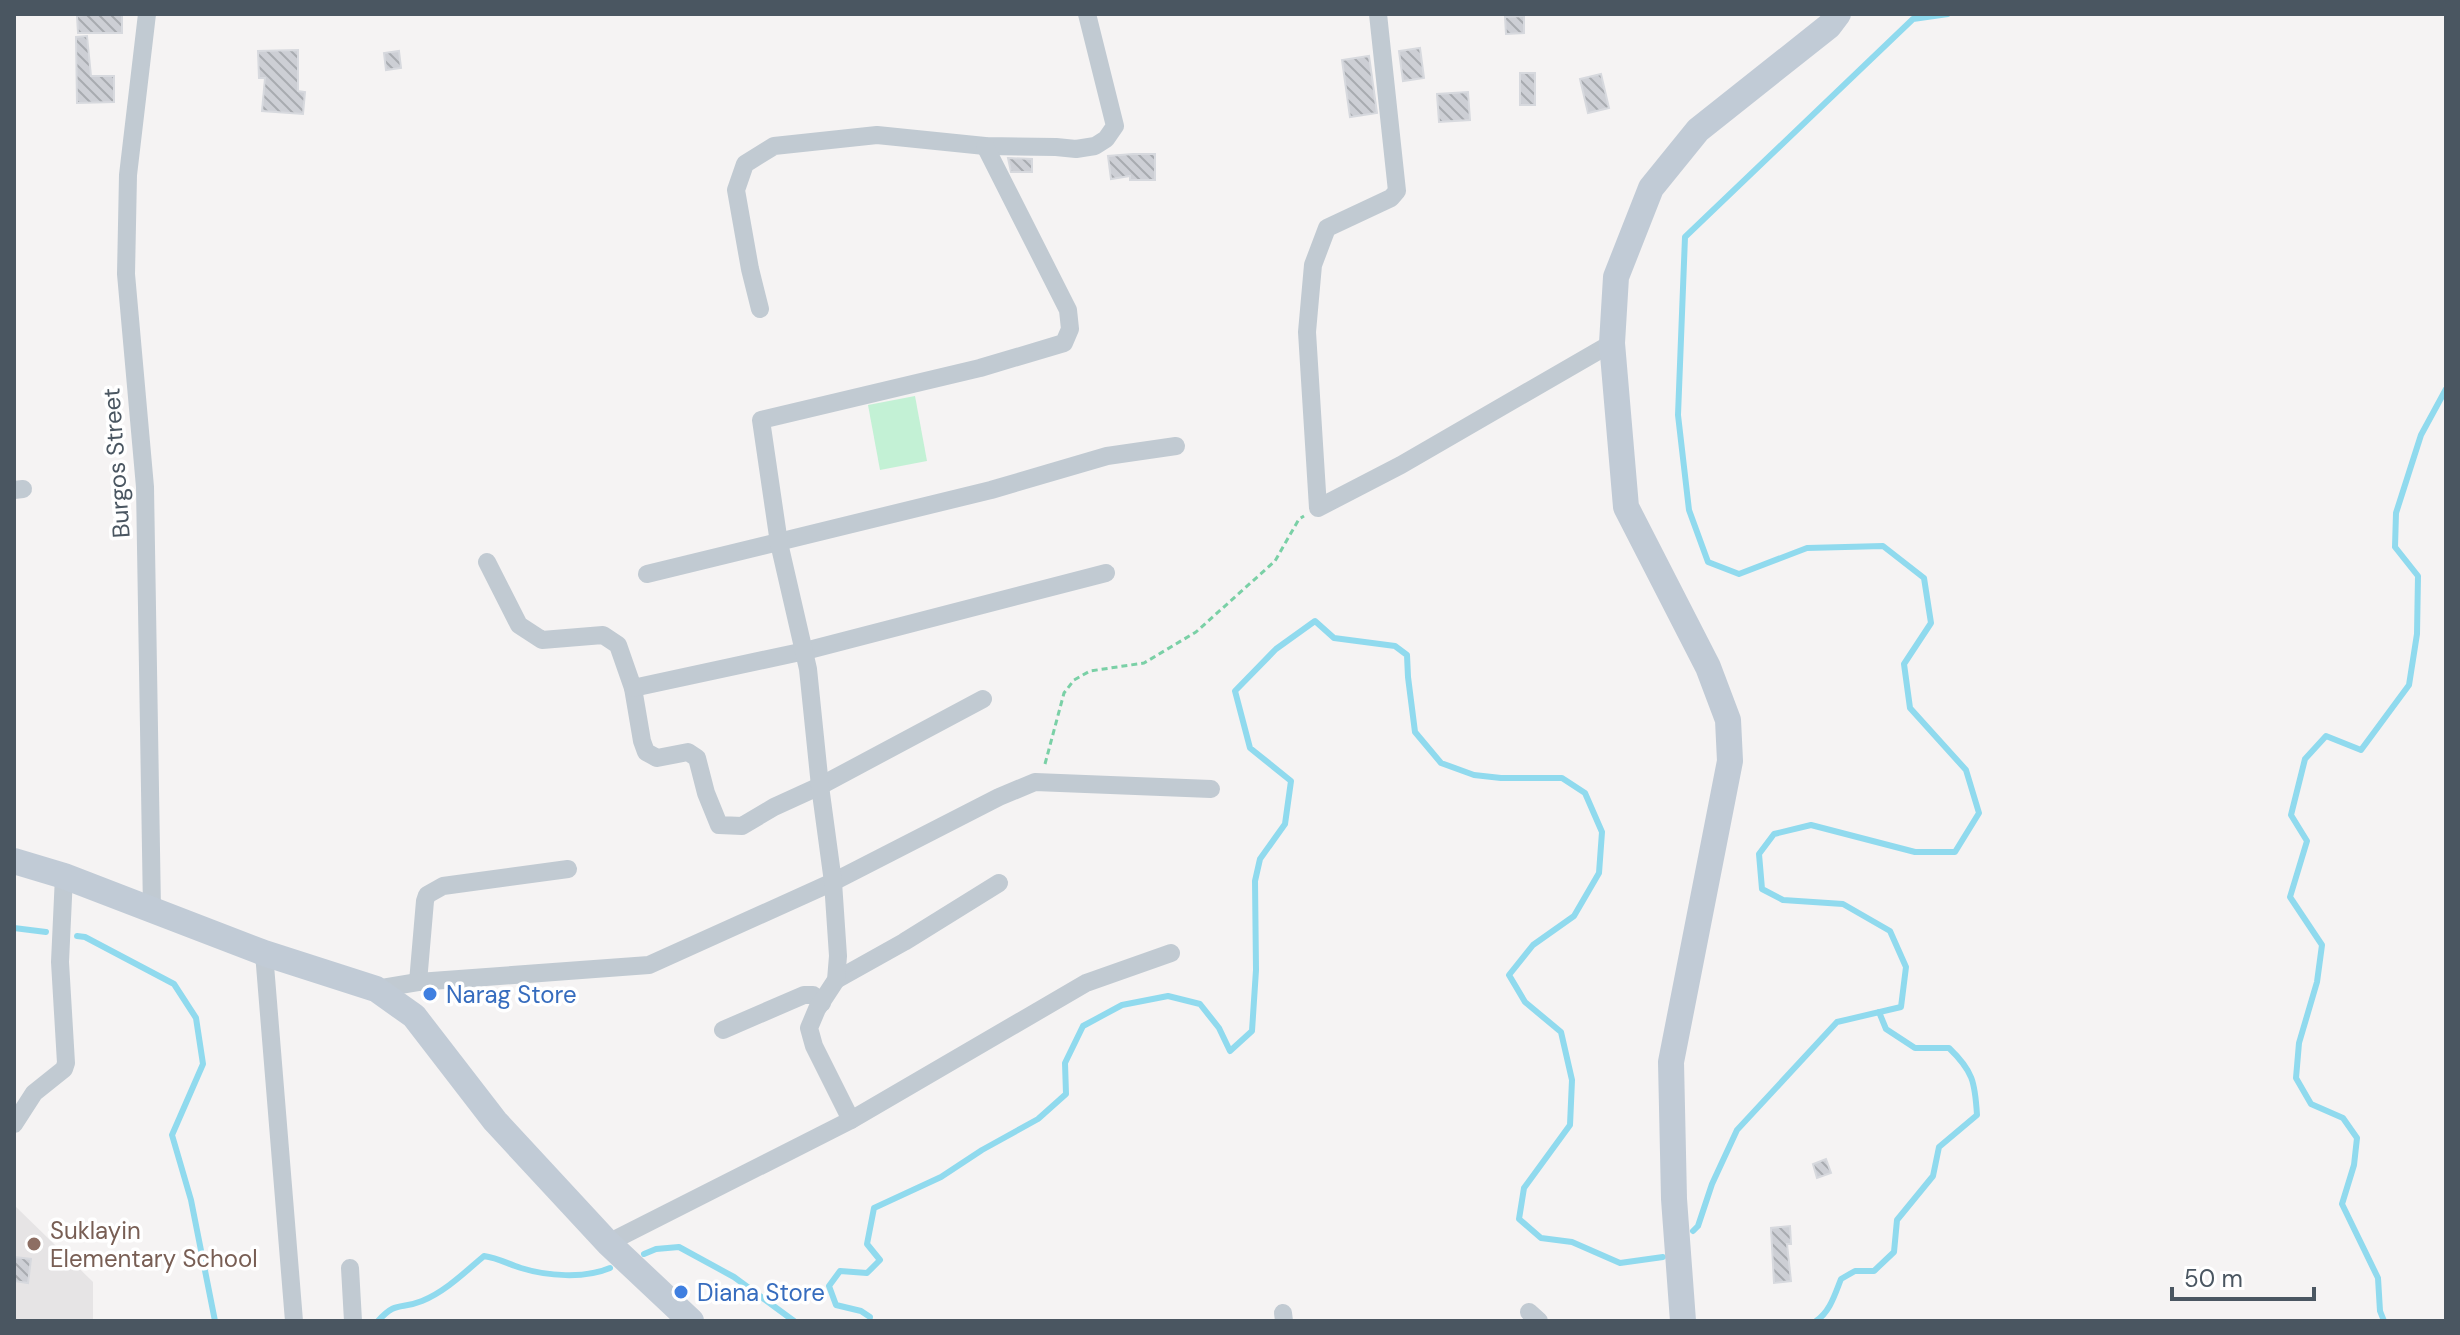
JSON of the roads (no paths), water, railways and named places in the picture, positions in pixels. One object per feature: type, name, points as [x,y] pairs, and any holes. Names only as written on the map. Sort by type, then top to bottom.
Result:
[{"type":"street","name":"Burgos Street","points":[[147,14],[128,175],[126,274],[145,487],[152,910]]},
{"type":"street","points":[[760,309],[736,190],[745,164],[774,146],[877,135],[985,146],[1076,149],[1095,146],[1106,139],[1115,126],[1087,14]]},
{"type":"street","points":[[1378,14],[1397,191],[1391,198],[1327,228],[1313,265],[1307,332],[1318,508],[1401,465],[1612,343]]},
{"type":"street","points":[[1683,1321],[1674,1199],[1671,1062],[1730,761],[1728,720],[1708,667],[1626,507],[1612,343],[1616,277],[1651,188],[1698,130],[1829,26],[1838,14]]},
{"type":"street","points":[[851,1120],[814,1046],[809,1028],[836,980],[838,956],[833,882],[805,651],[779,543],[761,420],[980,368],[1064,343],[1070,329],[1068,310],[985,146]]},
{"type":"street","points":[[647,574],[991,490],[1107,456],[1176,446]]},
{"type":"street","points":[[487,562],[519,625],[542,640],[603,635],[618,645],[633,688],[646,752],[657,758],[688,752],[697,758],[719,825],[742,826],[983,699]]},
{"type":"street","points":[[633,688],[805,651],[1106,573]]},
{"type":"street","points":[[376,989],[418,982],[649,965],[833,882],[999,797],[1035,782],[1211,789]]},
{"type":"street","points":[[14,861],[64,876],[264,953],[376,989],[414,1016],[495,1121],[608,1243],[691,1321]]},
{"type":"street","points":[[418,982],[427,895],[443,886],[568,869]]},
{"type":"street","points":[[14,1124],[34,1093],[64,1069],[66,1063],[60,962],[64,876]]},
{"type":"street","points":[[836,980],[999,883]]},
{"type":"street","points":[[264,953],[294,1321]]},
{"type":"street","points":[[608,1243],[851,1120],[1086,983],[1171,953]]},
{"type":"street","points":[[723,1030],[804,995],[813,995],[822,1003]]},
{"type":"street","points":[[350,1268],[353,1321]]},
{"type":"waterway","points":[[1693,1231],[1698,1226],[1712,1184],[1737,1130],[1837,1022],[1901,1007],[1906,967],[1890,931],[1843,904],[1783,900],[1762,889],[1759,854],[1774,834],[1811,825],[1915,852],[1955,852],[1979,813],[1966,770],[1910,708],[1904,664],[1931,623],[1924,578],[1883,546],[1807,548],[1739,574],[1708,562],[1689,510],[1678,415],[1685,237],[1913,19],[1948,14]]},
{"type":"waterway","points":[[2384,1321],[2380,1311],[2378,1278],[2342,1204],[2354,1165],[2357,1138],[2343,1118],[2311,1104],[2296,1078],[2299,1043],[2317,982],[2322,945],[2290,897],[2307,841],[2291,815],[2305,759],[2326,736],[2361,750],[2409,685],[2417,634],[2418,576],[2395,547],[2396,513],[2421,435],[2446,389]]},
{"type":"waterway","points":[[869,1321],[870,1317],[861,1311],[836,1305],[829,1286],[840,1271],[867,1273],[880,1260],[867,1244],[874,1208],[941,1177],[1038,1119],[1066,1094],[1065,1063],[1083,1026],[1122,1005],[1168,996],[1200,1004],[1219,1028],[1230,1051],[1252,1031],[1256,970],[1255,881],[1260,859],[1285,824],[1291,781],[1250,748],[1235,691],[1276,649],[1315,621],[1334,638],[1395,646],[1407,655],[1415,732],[1441,763],[1474,775],[1562,778],[1585,793],[1602,832],[1599,873],[1574,916],[1533,945],[1509,975],[1525,1002],[1561,1032],[1572,1080],[1570,1125],[1524,1188],[1519,1219],[1541,1238],[1572,1242],[1620,1263],[1663,1257]]},
{"type":"waterway","points":[[14,928],[46,932]]},
{"type":"waterway","points":[[77,936],[85,937],[174,984],[196,1018],[203,1064],[172,1135],[191,1200],[215,1321]]},
{"type":"waterway","points":[[1816,1321],[1828,1308],[1841,1279],[1855,1271],[1874,1271],[1894,1252],[1897,1220],[1933,1176],[1939,1147],[1977,1115],[1971,1078],[1957,1056],[1949,1048],[1915,1048],[1886,1029],[1879,1012]]},
{"type":"waterway","points":[[644,1254],[656,1249],[679,1247],[734,1277],[794,1321]]},
{"type":"waterway","points":[[378,1321],[394,1308],[415,1304],[439,1292],[484,1256],[531,1271],[554,1274],[589,1274],[610,1268]]},
{"type":"place","name":"Narag Store","points":[[430,994]]},
{"type":"place","name":"Suklayin Elementary School","points":[[34,1244]]},
{"type":"place","name":"Diana Store","points":[[681,1292]]}]
